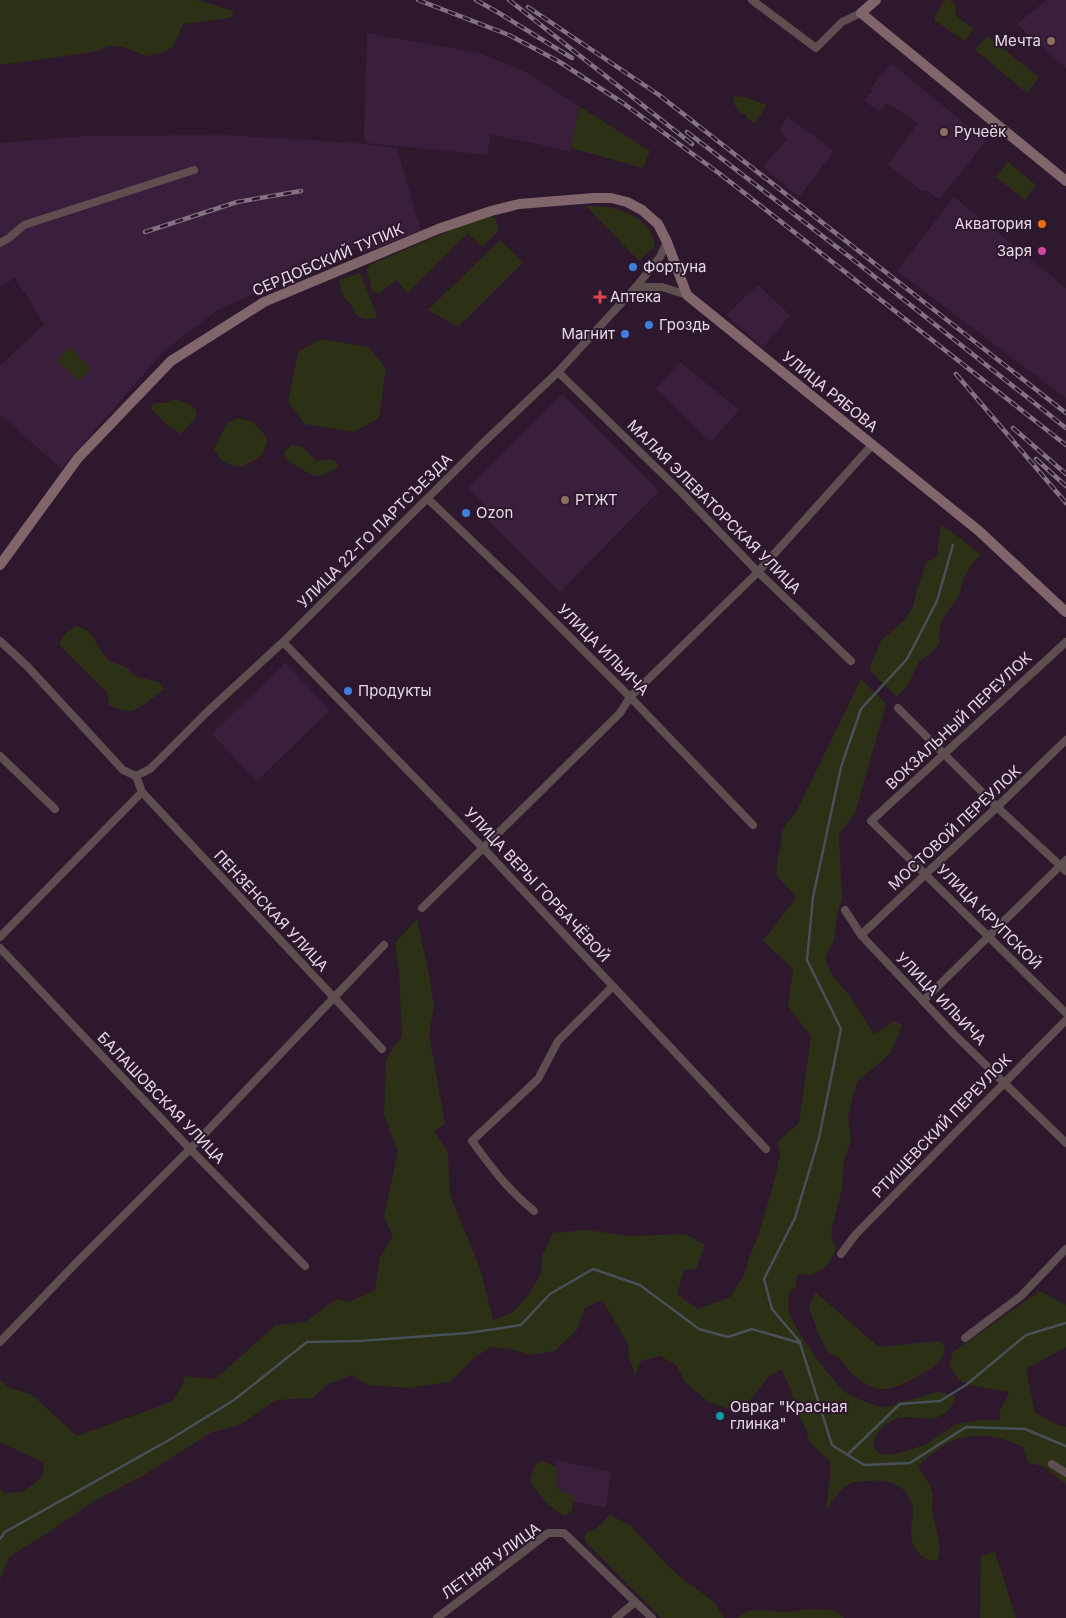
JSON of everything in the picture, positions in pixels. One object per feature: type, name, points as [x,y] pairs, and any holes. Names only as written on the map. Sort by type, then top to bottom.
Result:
[{"type":"street","points":[[752,0],[816,48],[842,22],[861,13],[876,0]]},
{"type":"street","points":[[861,13],[1066,181]]},
{"type":"street","points":[[0,242],[9,238],[24,225],[194,170]]},
{"type":"street","name":"УЛИЦА РЯБОВА","points":[[594,198],[611,198],[627,202],[642,210],[658,224],[688,295],[979,531],[1066,612]]},
{"type":"street","name":"СЕРДОБСКИЙ ТУПИК","points":[[0,565],[78,458],[171,361],[264,302],[438,229],[490,211],[519,204],[594,198]]},
{"type":"street","name":"УЛИЦА 22-ГО ПАРТСЪЕЗДА","points":[[136,776],[150,768],[283,642],[482,444],[558,372],[636,287],[660,257],[667,242]]},
{"type":"street","points":[[636,287],[662,287],[688,295]]},
{"type":"street","name":"МАЛАЯ ЭЛЕВАТОРСКАЯ УЛИЦА","points":[[558,372],[758,572],[851,661]]},
{"type":"street","points":[[422,908],[620,714],[630,696],[758,572],[872,445]]},
{"type":"street","name":"УЛИЦА ИЛЬИЧА","points":[[428,499],[630,696],[753,825]]},
{"type":"street","points":[[0,641],[27,666],[123,770],[136,776],[142,792],[0,937]]},
{"type":"street","name":"УЛИЦА ВЕРЫ ГОРБАЧЁВОЙ","points":[[283,642],[484,848],[766,1149]]},
{"type":"street","name":"ВОКЗАЛЬНЫЙ ПЕРЕУЛОК","points":[[871,821],[1066,642]]},
{"type":"street","points":[[898,708],[997,807],[1064,865],[988,936],[923,1001]]},
{"type":"street","name":"МОСТОВОЙ ПЕРЕУЛОК","points":[[861,935],[1066,740]]},
{"type":"street","points":[[0,756],[55,809]]},
{"type":"street","name":"ПЕНЗЕНСКАЯ УЛИЦА","points":[[142,792],[382,1049]]},
{"type":"street","name":"УЛИЦА КРУПСКОЙ","points":[[871,821],[1066,1013]]},
{"type":"street","name":"УЛИЦА ИЛЬИЧА","points":[[845,910],[861,935],[955,1035],[1066,1143]]},
{"type":"street","points":[[0,1342],[190,1149],[384,945]]},
{"type":"street","name":"БАЛАШОВСКАЯ УЛИЦА","points":[[0,948],[190,1149],[305,1266]]},
{"type":"street","points":[[534,1211],[519,1199],[497,1175],[472,1141],[538,1079],[558,1041],[613,986]]},
{"type":"street","name":"РТИЩЕВСКИЙ ПЕРЕУЛОК","points":[[841,1254],[856,1234],[1066,1020]]},
{"type":"street","points":[[965,1338],[1021,1296],[1066,1250]]},
{"type":"street","points":[[1052,1464],[1066,1473]]},
{"type":"street","name":"ЛЕТНЯЯ УЛИЦА","points":[[437,1618],[548,1533],[564,1533],[636,1602]]},
{"type":"street","points":[[616,1618],[636,1602],[652,1618]]},
{"type":"shaded area","name":"Мечта","points":[[1047,0],[1066,0],[1066,68],[1017,24]]},
{"type":"shaded area","points":[[367,33],[478,53],[523,70],[579,106],[571,152],[491,134],[487,155],[366,143],[364,133]]},
{"type":"shaded area","name":"Ручеёк","points":[[891,63],[986,141],[939,200],[926,190],[923,192],[888,165],[918,123],[887,103],[880,112],[864,101],[872,91],[870,89]]},
{"type":"shaded area","points":[[788,117],[834,151],[799,197],[763,167],[787,139],[779,130]]},
{"type":"shaded area","points":[[224,135],[356,143],[397,148],[421,231],[361,254],[357,247],[218,310],[165,350],[61,469],[0,414],[0,366],[44,324],[15,278],[0,287],[0,143],[82,136]]},
{"type":"shaded area","points":[[954,197],[1066,288],[1066,398],[897,271]]},
{"type":"shaded area","points":[[758,285],[790,315],[763,347],[726,315]]},
{"type":"shaded area","points":[[680,362],[739,410],[711,442],[656,389]]},
{"type":"shaded area","name":"РТЖТ","points":[[562,394],[659,491],[560,592],[483,515],[488,509],[468,488]]},
{"type":"shaded area","points":[[285,663],[330,710],[257,781],[212,734]]},
{"type":"shaded area","points":[[556,1460],[611,1472],[606,1508],[550,1497]]},
{"type":"green space","points":[[0,0],[198,0],[233,11],[233,15],[230,18],[183,24],[173,47],[162,53],[147,56],[123,47],[108,46],[100,50],[80,54],[0,65]]},
{"type":"green space","points":[[945,0],[950,0],[955,4],[956,16],[974,29],[965,41],[935,21],[935,16]]},
{"type":"green space","points":[[987,36],[1039,77],[1027,93],[975,50]]},
{"type":"green space","points":[[736,96],[745,97],[767,105],[755,123],[747,118],[746,114],[741,113],[733,103]]},
{"type":"green space","points":[[579,106],[650,151],[643,168],[571,148]]},
{"type":"green space","points":[[1008,162],[1036,185],[1025,200],[996,177]]},
{"type":"green space","points":[[586,206],[613,208],[637,218],[650,231],[655,246],[639,261]]},
{"type":"green space","points":[[492,215],[497,222],[498,231],[482,247],[468,233],[408,293],[396,280],[379,294],[372,291],[367,270],[369,265],[463,225]]},
{"type":"green space","points":[[500,240],[523,262],[458,327],[428,310]]},
{"type":"green space","points":[[360,273],[377,315],[375,318],[364,318],[354,313],[354,309],[342,294],[339,280]]},
{"type":"green space","points":[[321,339],[368,347],[386,368],[379,418],[354,432],[305,424],[288,402],[298,352]]},
{"type":"green space","points":[[69,347],[91,368],[79,381],[57,361]]},
{"type":"green space","points":[[173,399],[191,404],[197,412],[196,417],[181,434],[164,422],[151,407],[154,403],[166,403]]},
{"type":"green space","points":[[239,418],[252,421],[265,435],[267,441],[263,454],[248,464],[234,466],[225,462],[214,449],[227,423]]},
{"type":"green space","points":[[292,445],[302,447],[317,461],[326,459],[334,461],[338,465],[337,468],[321,476],[312,475],[285,458],[284,451]]},
{"type":"green space","points":[[941,524],[981,554],[967,573],[962,582],[959,595],[944,617],[940,627],[940,642],[933,652],[920,661],[909,684],[896,696],[869,670],[881,641],[905,619],[913,607],[917,589],[927,562],[937,556]]},
{"type":"green space","points":[[77,626],[89,633],[108,659],[124,666],[137,677],[160,683],[164,689],[132,711],[120,710],[109,705],[107,692],[60,645],[60,641],[65,634]]},
{"type":"green space","points":[[861,679],[886,704],[855,813],[839,834],[842,898],[837,916],[834,940],[825,957],[831,973],[851,998],[874,1034],[894,1021],[902,1025],[891,1053],[858,1081],[852,1099],[848,1118],[851,1140],[844,1161],[842,1188],[831,1232],[836,1248],[834,1254],[823,1269],[812,1274],[799,1274],[796,1277],[797,1286],[791,1290],[788,1296],[789,1311],[798,1330],[815,1356],[843,1390],[850,1395],[886,1408],[938,1391],[955,1397],[950,1409],[939,1416],[930,1419],[900,1418],[884,1426],[877,1434],[873,1446],[879,1453],[892,1455],[925,1445],[956,1424],[981,1420],[1000,1420],[1001,1408],[1009,1392],[974,1386],[959,1380],[949,1365],[953,1352],[1040,1291],[1066,1305],[1066,1347],[1026,1369],[1035,1413],[1066,1427],[1066,1484],[1043,1466],[1028,1463],[1023,1447],[1004,1440],[994,1437],[974,1436],[964,1437],[945,1445],[918,1466],[929,1483],[933,1494],[932,1509],[940,1547],[938,1559],[934,1561],[920,1554],[914,1546],[911,1536],[912,1503],[905,1491],[900,1487],[879,1481],[851,1483],[840,1492],[826,1510],[830,1461],[809,1442],[806,1429],[798,1414],[790,1388],[781,1369],[768,1377],[747,1404],[726,1408],[710,1403],[685,1382],[677,1366],[660,1356],[641,1361],[635,1376],[629,1357],[628,1344],[602,1300],[585,1308],[577,1330],[555,1351],[530,1355],[511,1349],[491,1347],[474,1358],[450,1382],[408,1388],[368,1385],[352,1375],[328,1384],[313,1398],[276,1400],[240,1425],[212,1432],[144,1475],[94,1501],[9,1557],[0,1580],[0,1488],[4,1493],[23,1492],[42,1477],[44,1463],[0,1442],[0,1380],[10,1388],[31,1394],[77,1436],[171,1402],[183,1385],[184,1376],[215,1379],[276,1325],[305,1322],[337,1299],[349,1302],[375,1290],[380,1257],[393,1237],[384,1216],[398,1151],[384,1115],[386,1061],[393,1047],[402,1037],[399,973],[395,943],[417,919],[434,1006],[429,1034],[445,1124],[434,1131],[448,1152],[450,1195],[480,1268],[493,1320],[512,1313],[528,1296],[541,1273],[542,1256],[553,1233],[588,1230],[629,1236],[686,1234],[705,1245],[696,1269],[684,1270],[677,1294],[698,1309],[730,1297],[744,1275],[758,1236],[775,1179],[780,1153],[777,1142],[799,1123],[811,1036],[788,1006],[793,969],[763,941],[797,897],[776,875],[782,830],[797,810]]},
{"type":"green space","points":[[815,1292],[879,1347],[939,1341],[945,1347],[940,1360],[929,1370],[899,1386],[878,1389],[870,1386],[852,1374],[839,1359],[828,1353],[818,1333],[809,1307]]},
{"type":"green space","points":[[542,1461],[557,1469],[556,1485],[559,1491],[571,1494],[574,1497],[572,1510],[566,1516],[555,1510],[545,1501],[530,1480],[535,1465]]},
{"type":"green space","points":[[610,1515],[631,1526],[673,1571],[714,1602],[724,1618],[661,1618],[585,1541],[585,1533],[595,1530]]},
{"type":"green space","points":[[995,1552],[1016,1618],[980,1618],[981,1556]]},
{"type":"green space","points":[[807,1609],[834,1610],[845,1618],[738,1618],[748,1611],[754,1610],[787,1612]]},
{"type":"waterway","points":[[800,1342],[772,1309],[764,1279],[795,1218],[819,1138],[841,1029],[807,960],[813,897],[841,767],[861,709],[907,659],[937,601],[953,545]]},
{"type":"waterway","points":[[0,1539],[5,1532],[169,1440],[234,1400],[307,1342],[359,1341],[468,1333],[521,1325],[550,1294],[593,1269],[640,1285],[699,1329],[728,1337],[752,1329],[800,1343],[832,1445],[864,1465],[910,1463],[966,1427],[1025,1429],[1066,1446]]},
{"type":"waterway","points":[[847,1455],[900,1404],[940,1401],[966,1385],[1026,1335],[1066,1323]]},
{"type":"railway","points":[[418,0],[509,35],[558,61],[623,103],[720,174],[1066,445]]},
{"type":"railway","points":[[476,0],[572,58]]},
{"type":"railway","points":[[509,0],[692,144]]},
{"type":"railway","points":[[528,7],[659,95],[1066,413]]},
{"type":"railway","points":[[687,132],[851,258],[1066,428]]},
{"type":"railway","points":[[145,232],[237,202],[301,191]]},
{"type":"railway","points":[[956,374],[1066,503]]},
{"type":"railway","points":[[1013,428],[1066,474]]},
{"type":"railway","points":[[1036,459],[1066,486]]},
{"type":"place","name":"Мечта","points":[[1051,41]]},
{"type":"place","name":"Ручеёк","points":[[944,132]]},
{"type":"place","name":"Акватория","points":[[1042,224]]},
{"type":"place","name":"Заря","points":[[1042,251]]},
{"type":"place","name":"Фортуна","points":[[633,267]]},
{"type":"place","name":"Аптека","points":[[600,297]]},
{"type":"place","name":"Гроздь","points":[[649,325]]},
{"type":"place","name":"Магнит","points":[[625,334]]},
{"type":"place","name":"РТЖТ","points":[[565,500]]},
{"type":"place","name":"Ozon","points":[[466,513]]},
{"type":"place","name":"Продукты","points":[[348,691]]},
{"type":"place","name":"Овраг \"Красная глинка\"","points":[[720,1416]]}]
